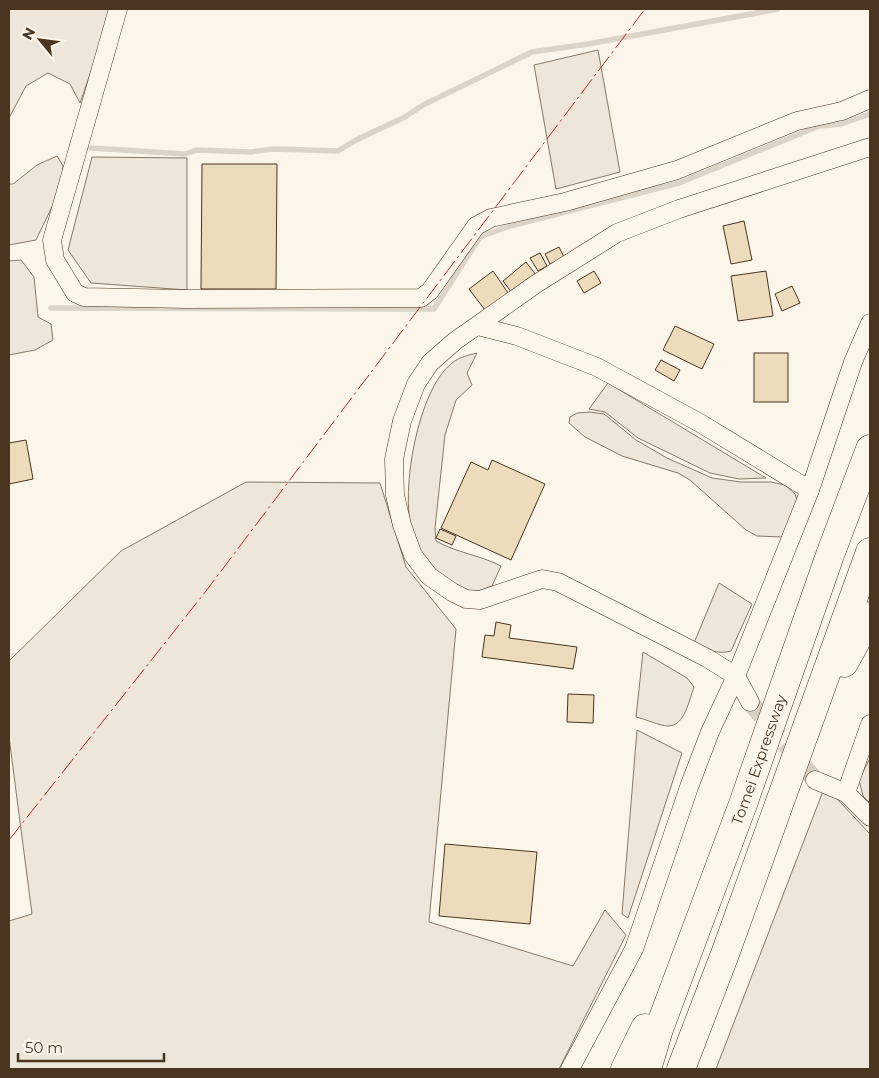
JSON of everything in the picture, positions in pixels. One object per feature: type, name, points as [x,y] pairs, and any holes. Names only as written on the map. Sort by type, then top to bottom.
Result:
[{"type":"highway","name":"Tomei Expressway","points":[[647,1069],[743,804],[830,555],[870,449]]},
{"type":"highway","points":[[681,1069],[870,552]]},
{"type":"highway","points":[[803,737],[870,616]]},
{"type":"highway","points":[[625,1069],[705,906]]},
{"type":"street","points":[[118,9],[52,240],[55,260],[75,293],[84,297],[186,299],[421,298],[430,291],[476,226],[490,218],[565,202],[677,170],[797,121],[842,111],[870,99]]},
{"type":"street","points":[[750,702],[736,676],[707,658],[558,582],[542,579],[480,600],[466,599],[429,576],[413,555],[394,495],[394,459],[402,421],[416,384],[430,363],[455,341],[536,284],[617,233],[679,209],[870,147]]},
{"type":"street","points":[[570,1069],[634,950],[688,787],[710,732],[736,676],[810,490],[853,362],[870,323]]},
{"type":"street","points":[[478,326],[517,336],[597,367],[700,423],[810,490]]},
{"type":"street","points":[[846,793],[870,724]]},
{"type":"street","points":[[815,780],[846,793],[870,817]]},
{"type":"shaded area","points":[[9,9],[113,9],[80,103],[70,84],[48,73],[26,86],[9,118]]},
{"type":"shaded area","points":[[598,50],[620,172],[556,189],[534,65]]},
{"type":"shaded area","points":[[57,156],[63,166],[61,188],[36,240],[9,245],[9,184],[13,184],[37,165]]},
{"type":"shaded area","points":[[92,157],[187,158],[187,290],[91,283],[68,250]]},
{"type":"shaded area","points":[[21,260],[34,277],[38,317],[51,324],[53,340],[35,350],[9,355],[9,261]]},
{"type":"shaded area","points":[[477,353],[467,373],[472,385],[456,400],[445,435],[435,528],[436,541],[501,566],[492,586],[480,591],[470,591],[447,580],[424,557],[412,531],[408,492],[415,442],[421,417],[430,395],[440,376],[452,363]]},
{"type":"shaded area","points":[[608,383],[766,478],[739,479],[710,473],[638,438],[605,412],[589,409]]},
{"type":"shaded area","points":[[577,413],[604,414],[636,440],[667,458],[712,478],[741,482],[771,482],[785,485],[795,494],[798,503],[783,537],[757,536],[746,530],[690,480],[678,473],[622,456],[585,437],[569,423],[570,417]]},
{"type":"shaded area","points":[[246,482],[380,483],[406,567],[456,629],[429,922],[573,966],[605,910],[626,935],[559,1069],[9,1069],[9,921],[32,914],[9,737],[9,661],[121,551]]},
{"type":"shaded area","points":[[719,583],[752,604],[731,651],[726,652],[712,651],[694,643]]},
{"type":"shaded area","points":[[643,652],[687,678],[694,687],[686,711],[679,722],[674,725],[665,726],[636,717]]},
{"type":"shaded area","points":[[637,730],[682,753],[628,918],[622,914]]},
{"type":"shaded area","points":[[870,758],[870,803],[863,796],[859,780]]},
{"type":"shaded area","points":[[825,786],[870,834],[870,1069],[716,1069]]},
{"type":"building","points":[[202,164],[277,164],[276,289],[201,289]]},
{"type":"building","points":[[744,221],[752,260],[731,264],[723,226]]},
{"type":"building","points":[[559,247],[564,257],[550,264],[545,254]]},
{"type":"building","points":[[540,253],[547,266],[538,271],[530,258]]},
{"type":"building","points":[[526,262],[536,275],[512,293],[503,281]]},
{"type":"building","points":[[493,271],[508,293],[485,310],[469,289]]},
{"type":"building","points":[[594,271],[601,283],[584,293],[577,281]]},
{"type":"building","points":[[766,271],[773,316],[738,321],[731,276]]},
{"type":"building","points":[[792,286],[800,303],[782,311],[775,294]]},
{"type":"building","points":[[675,326],[714,344],[702,369],[663,350]]},
{"type":"building","points":[[754,353],[788,353],[788,402],[754,402]]},
{"type":"building","points":[[661,360],[680,370],[674,381],[655,370]]},
{"type":"building","points":[[26,440],[33,479],[9,484],[9,443]]},
{"type":"building","points":[[492,460],[545,484],[511,560],[441,528],[471,462],[488,470]]},
{"type":"building","points":[[440,529],[456,536],[452,545],[436,538]]},
{"type":"building","points":[[496,622],[511,625],[509,638],[577,647],[573,669],[482,657],[485,635],[494,636]]},
{"type":"building","points":[[568,694],[594,695],[593,723],[567,722]]},
{"type":"building","points":[[445,844],[537,852],[530,924],[439,916]]},
{"type":"waterway","points":[[91,148],[185,154],[197,150],[251,152],[273,149],[338,151],[356,140],[405,117],[423,105],[532,52],[588,44],[778,9]]},
{"type":"waterway","points":[[51,308],[434,309],[480,237],[510,226],[679,183],[819,126],[841,124],[870,114]]},
{"type":"tunnel","points":[[750,702],[815,780]]},
{"type":"power","points":[[9,840],[206,591],[645,9]]}]
